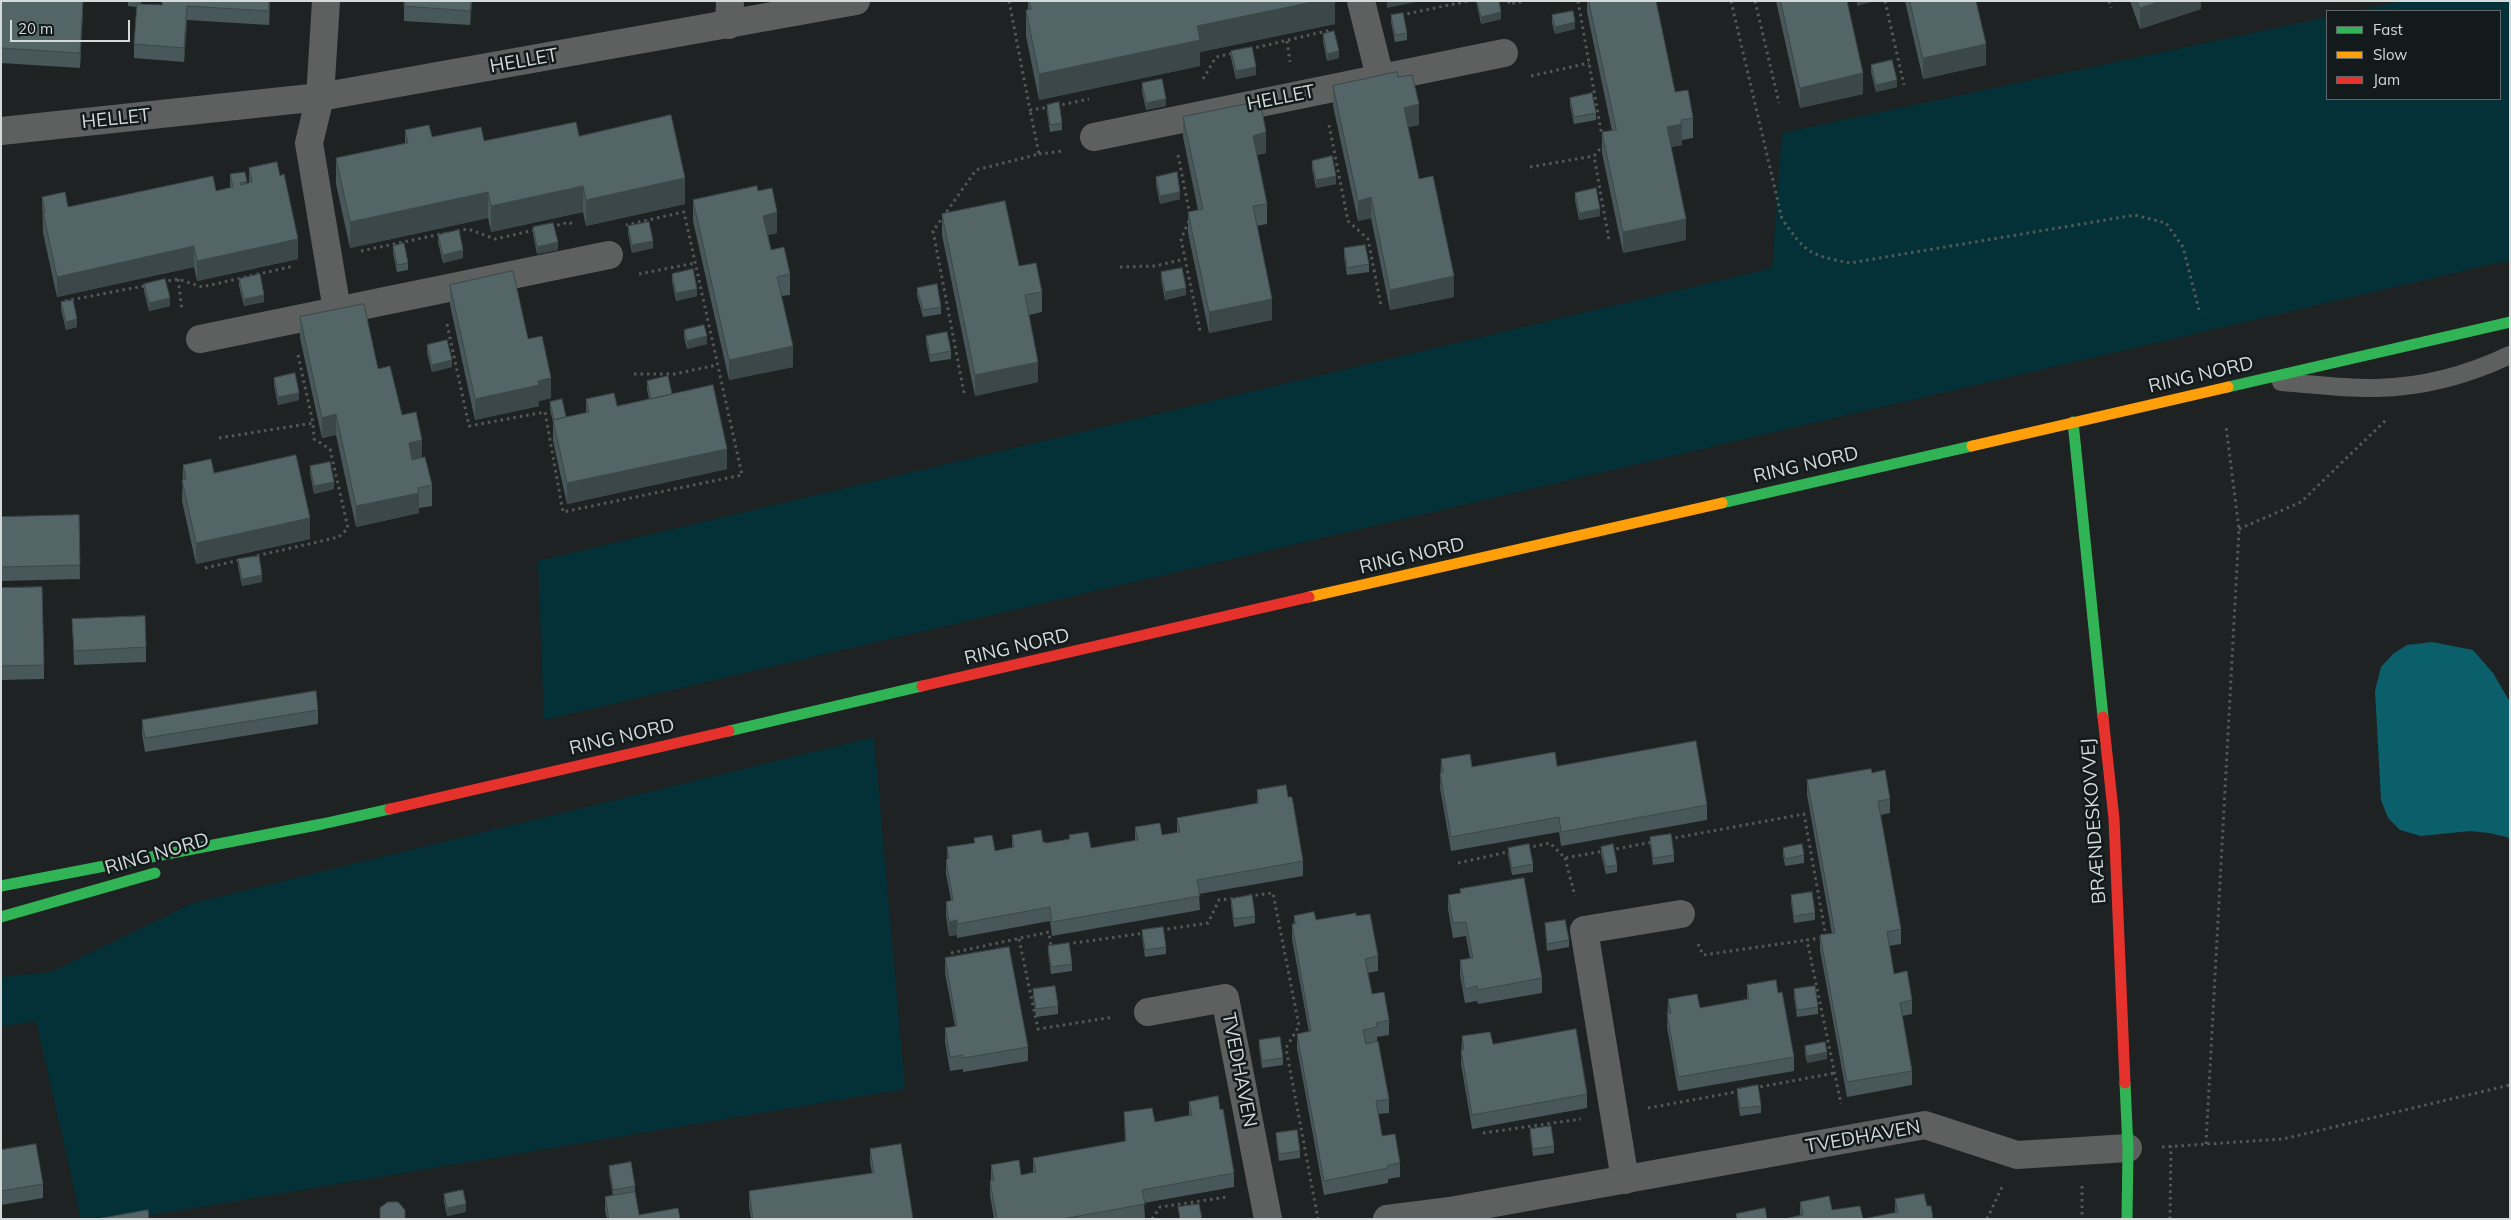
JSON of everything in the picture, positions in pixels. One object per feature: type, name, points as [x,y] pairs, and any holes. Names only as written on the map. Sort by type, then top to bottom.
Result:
[{"type":"main road","name":"RING NORD","points":[[1,886],[322,824],[2510,322]]},
{"type":"main road","name":"BRÆNDESKOVVEJ","points":[[2073,422],[2114,819],[2128,1148],[2127,1219]]},
{"type":"main road","name":"RING NORD","points":[[199,860],[322,824]]},
{"type":"main road","name":"RING NORD","points":[[1,917],[171,868]]},
{"type":"street","points":[[326,1],[320,97],[309,144],[337,310]]},
{"type":"street","name":"HELLET","points":[[1,131],[320,97],[729,13],[856,1]]},
{"type":"street","points":[[1363,12],[1380,77]]},
{"type":"street","name":"HELLET","points":[[1094,137],[1504,53]]},
{"type":"street","points":[[200,338],[609,255]]},
{"type":"street","points":[[1625,1180],[1584,930],[1682,914]]},
{"type":"street","name":"TVEDHAVEN","points":[[1148,1012],[1225,998],[1268,1219]]},
{"type":"street","name":"TVEDHAVEN","points":[[1387,1219],[1450,1215],[1625,1180],[1925,1125],[2017,1154],[2128,1148]]},
{"type":"lane","points":[[2257,380],[2377,388],[2424,384],[2487,366],[2510,355]]},
{"type":"path","points":[[964,393],[933,231],[976,170],[1039,154],[1009,1]]},
{"type":"path","points":[[1194,80],[1204,78],[1216,57],[1363,12],[1469,1]]},
{"type":"path","points":[[1509,1],[1510,4],[1525,1]]},
{"type":"path","points":[[1530,167],[1594,156],[1604,145],[1578,1]]},
{"type":"path","points":[[1731,1],[1782,219],[1801,245],[1820,257],[1850,263],[2135,215],[2166,223],[2183,247],[2200,314]]},
{"type":"path","points":[[1755,1],[1779,103]]},
{"type":"path","points":[[1885,1],[1904,85]]},
{"type":"path","points":[[2109,1],[2112,8]]},
{"type":"path","points":[[1528,76],[1589,63]]},
{"type":"path","points":[[1322,90],[1348,221],[1368,239],[1381,306]]},
{"type":"path","points":[[1030,110],[1097,98]]},
{"type":"path","points":[[1171,120],[1191,219],[1181,238],[1200,330]]},
{"type":"path","points":[[1594,156],[1609,240]]},
{"type":"path","points":[[440,289],[469,426],[544,412],[563,512],[742,475],[684,212],[618,226]]},
{"type":"path","points":[[159,282],[178,279],[202,287],[468,229],[495,239],[569,222],[577,228]]},
{"type":"path","points":[[1120,267],[1155,266],[1185,259]]},
{"type":"path","points":[[632,275],[695,263]]},
{"type":"path","points":[[65,301],[150,284]]},
{"type":"path","points":[[253,557],[339,537],[348,528],[330,450],[314,440],[313,423],[290,320]]},
{"type":"path","points":[[634,374],[675,374],[717,364]]},
{"type":"path","points":[[2239,529],[2301,502],[2424,384]]},
{"type":"path","points":[[219,438],[313,423]]},
{"type":"path","points":[[2206,1144],[2239,529],[2226,426]]},
{"type":"path","points":[[205,568],[244,559]]},
{"type":"path","points":[[1522,849],[1550,843],[1565,858],[1804,814],[1826,937],[1704,955],[1682,914]]},
{"type":"path","points":[[1458,863],[1513,851]]},
{"type":"path","points":[[1019,939],[1038,1029],[1148,1012]]},
{"type":"path","points":[[1807,940],[1848,1139]]},
{"type":"path","points":[[1483,1133],[1614,1114],[1835,1073]]},
{"type":"path","points":[[2128,1148],[2283,1140],[2510,1085]]},
{"type":"path","points":[[2170,1219],[2171,1146]]},
{"type":"path","points":[[1152,1219],[1160,1207],[1262,1191]]},
{"type":"shaded area","points":[[2402,1],[2510,1],[2510,260],[544,720],[538,561],[1772,268],[1782,133],[2326,17],[2326,100],[2501,100],[2501,10],[2360,10]]},
{"type":"shaded area","points":[[2432,642],[2473,650],[2493,673],[2510,702],[2510,838],[2470,831],[2421,836],[2400,830],[2388,818],[2381,800],[2375,691],[2381,667],[2393,654],[2407,645]]},
{"type":"shaded area","points":[[874,737],[905,1089],[128,1219],[81,1219],[36,1021],[1,1027],[1,977],[51,972],[193,903]]},
{"type":"building","points":[[1,1],[83,1],[80,53],[1,48]]},
{"type":"building","points":[[162,1],[269,1],[269,11],[187,6],[184,48],[134,44],[137,4],[162,5]]},
{"type":"building","points":[[405,1],[471,1],[470,11],[404,6]]},
{"type":"building","points":[[1029,1],[1317,1],[1197,26],[1200,40],[1039,74],[1026,10],[1031,9]]},
{"type":"building","points":[[1477,1],[1499,1],[1501,12],[1481,17]]},
{"type":"building","points":[[1589,1],[1656,1],[1675,92],[1688,90],[1693,118],[1681,120],[1682,124],[1667,127],[1686,219],[1623,232],[1602,132],[1616,130]]},
{"type":"building","points":[[1781,1],[1847,1],[1863,73],[1800,88]]},
{"type":"building","points":[[1910,1],[1976,1],[1986,44],[1923,58]]},
{"type":"building","points":[[2137,1],[2161,1],[2140,8]]},
{"type":"building","points":[[1573,11],[1575,22],[1555,27],[1552,15]]},
{"type":"building","points":[[1403,13],[1407,33],[1395,35],[1391,15]]},
{"type":"building","points":[[1334,31],[1339,51],[1327,54],[1323,34]]},
{"type":"building","points":[[1252,47],[1256,67],[1236,71],[1231,51]]},
{"type":"building","points":[[1892,60],[1897,80],[1876,85],[1871,65]]},
{"type":"building","points":[[1397,72],[1398,77],[1412,75],[1419,104],[1404,108],[1419,179],[1433,176],[1454,276],[1390,290],[1371,197],[1358,201],[1333,86]]},
{"type":"building","points":[[1162,79],[1166,99],[1146,103],[1142,83]]},
{"type":"building","points":[[1592,93],[1596,113],[1574,117],[1570,98]]},
{"type":"building","points":[[1059,102],[1062,123],[1050,125],[1047,105]]},
{"type":"building","points":[[1247,104],[1248,109],[1261,106],[1266,132],[1253,136],[1267,204],[1253,206],[1272,299],[1209,312],[1188,212],[1203,209],[1183,117]]},
{"type":"building","points":[[671,115],[685,178],[586,200],[583,186],[491,206],[488,192],[350,222],[336,158],[408,143],[405,130],[429,125],[432,137],[481,127],[484,141],[576,122],[579,136]]},
{"type":"building","points":[[1332,156],[1336,176],[1316,180],[1312,161]]},
{"type":"building","points":[[277,162],[280,176],[284,174],[298,239],[197,261],[194,246],[57,277],[43,212],[45,212],[42,197],[65,192],[68,207],[213,176],[216,191],[233,187],[230,174],[245,172],[247,182],[240,183],[241,185],[252,182],[249,168]]},
{"type":"building","points":[[1177,172],[1180,192],[1160,196],[1156,177]]},
{"type":"building","points":[[757,186],[758,191],[772,188],[777,212],[763,216],[771,250],[784,247],[790,274],[777,277],[793,346],[729,360],[693,200]]},
{"type":"building","points":[[1596,188],[1600,209],[1579,213],[1575,193]]},
{"type":"building","points":[[1005,201],[1019,266],[1036,263],[1042,292],[1025,295],[1038,362],[975,375],[942,214]]},
{"type":"building","points":[[649,222],[653,241],[632,245],[628,226]]},
{"type":"building","points":[[553,223],[558,242],[537,247],[533,227]]},
{"type":"building","points":[[459,230],[463,250],[443,255],[438,235]]},
{"type":"building","points":[[404,243],[408,263],[397,265],[393,246]]},
{"type":"building","points":[[1365,245],[1369,264],[1347,268],[1344,248]]},
{"type":"building","points":[[1182,268],[1186,288],[1165,292],[1161,272]]},
{"type":"building","points":[[693,269],[697,289],[676,293],[672,274]]},
{"type":"building","points":[[513,271],[528,339],[542,336],[551,378],[538,381],[539,385],[475,399],[450,285]]},
{"type":"building","points":[[260,274],[264,295],[244,299],[239,279]]},
{"type":"building","points":[[165,279],[170,298],[149,303],[144,284]]},
{"type":"building","points":[[937,284],[941,307],[923,310],[917,288]]},
{"type":"building","points":[[73,300],[77,319],[66,322],[61,302]]},
{"type":"building","points":[[364,304],[378,369],[390,366],[402,415],[416,412],[422,440],[409,443],[412,460],[425,457],[432,485],[418,488],[419,493],[356,506],[336,414],[322,418],[300,317]]},
{"type":"building","points":[[704,325],[707,336],[687,341],[684,330]]},
{"type":"building","points":[[947,332],[951,351],[930,355],[926,336]]},
{"type":"building","points":[[447,340],[452,360],[432,365],[427,345]]},
{"type":"building","points":[[295,373],[299,393],[278,397],[274,378]]},
{"type":"building","points":[[668,376],[672,394],[651,399],[647,381]]},
{"type":"building","points":[[713,385],[727,449],[567,483],[553,420],[589,412],[586,399],[614,393],[617,406]]},
{"type":"building","points":[[562,399],[566,417],[554,420],[550,402]]},
{"type":"building","points":[[296,455],[310,518],[196,543],[182,480],[186,479],[183,465],[211,459],[214,473]]},
{"type":"building","points":[[330,462],[334,482],[314,486],[310,466]]},
{"type":"building","points":[[79,515],[80,565],[1,567],[1,517]]},
{"type":"building","points":[[259,556],[262,575],[242,579],[238,559]]},
{"type":"building","points":[[42,587],[44,665],[1,666],[1,588]]},
{"type":"building","points":[[145,616],[146,647],[74,651],[72,619]]},
{"type":"building","points":[[316,691],[318,710],[145,738],[142,720]]},
{"type":"building","points":[[1696,741],[1707,805],[1561,832],[1559,817],[1451,837],[1440,773],[1443,772],[1441,759],[1470,754],[1472,767],[1555,752],[1557,766]]},
{"type":"building","points":[[1871,769],[1872,773],[1885,770],[1890,799],[1878,801],[1901,929],[1887,932],[1894,974],[1907,971],[1912,1000],[1900,1003],[1912,1071],[1847,1082],[1820,935],[1835,933],[1807,780]]},
{"type":"building","points":[[1286,785],[1288,797],[1292,797],[1303,861],[1197,880],[1200,896],[1052,922],[1050,907],[957,924],[957,920],[949,922],[946,902],[953,900],[946,860],[949,858],[947,847],[975,843],[974,838],[992,835],[995,851],[1014,847],[1012,835],[1041,830],[1043,842],[1047,843],[1070,839],[1069,835],[1088,832],[1091,848],[1138,840],[1135,827],[1160,823],[1162,835],[1180,832],[1177,818],[1259,803],[1257,790]]},
{"type":"building","points":[[1671,834],[1674,855],[1653,858],[1650,837]]},
{"type":"building","points":[[1529,844],[1533,864],[1512,868],[1508,848]]},
{"type":"building","points":[[1613,844],[1617,865],[1606,867],[1601,847]]},
{"type":"building","points":[[1802,844],[1804,855],[1785,859],[1783,848]]},
{"type":"building","points":[[1524,878],[1542,978],[1478,990],[1477,986],[1465,989],[1460,960],[1473,958],[1466,922],[1453,923],[1448,895],[1461,893],[1460,889]]},
{"type":"building","points":[[1812,892],[1815,913],[1794,916],[1791,895]]},
{"type":"building","points":[[1252,895],[1255,916],[1234,919],[1231,899]]},
{"type":"building","points":[[1314,912],[1316,920],[1356,913],[1356,916],[1370,914],[1378,956],[1365,959],[1372,994],[1384,992],[1389,1020],[1376,1023],[1377,1027],[1363,1030],[1366,1044],[1378,1041],[1389,1099],[1376,1101],[1382,1136],[1395,1134],[1400,1163],[1388,1165],[1388,1168],[1324,1181],[1297,1034],[1311,1031],[1292,924],[1296,924],[1294,916]]},
{"type":"building","points":[[1565,920],[1569,940],[1547,944],[1545,923]]},
{"type":"building","points":[[1163,927],[1166,947],[1145,950],[1142,930]]},
{"type":"building","points":[[1069,943],[1072,964],[1051,967],[1048,946]]},
{"type":"building","points":[[1009,947],[1028,1047],[963,1058],[963,1055],[950,1057],[945,1028],[957,1026],[945,958]]},
{"type":"building","points":[[1776,980],[1778,993],[1782,992],[1794,1057],[1678,1077],[1667,1013],[1671,1013],[1668,999],[1697,994],[1700,1008],[1749,999],[1747,985]]},
{"type":"building","points":[[1055,986],[1058,1006],[1036,1009],[1033,989]]},
{"type":"building","points":[[1815,986],[1818,1007],[1797,1010],[1794,989]]},
{"type":"building","points":[[1576,1029],[1587,1094],[1472,1115],[1461,1050],[1464,1050],[1462,1036],[1490,1032],[1493,1044]]},
{"type":"building","points":[[1280,1037],[1283,1058],[1262,1061],[1259,1040]]},
{"type":"building","points":[[1825,1042],[1827,1052],[1807,1056],[1805,1046]]},
{"type":"building","points":[[1758,1085],[1761,1106],[1740,1108],[1737,1089]]},
{"type":"building","points":[[1218,1096],[1220,1110],[1223,1109],[1234,1173],[1142,1190],[1145,1204],[1062,1219],[997,1219],[990,1181],[994,1180],[991,1165],[1019,1160],[1021,1175],[1036,1172],[1033,1158],[1126,1141],[1124,1112],[1152,1108],[1155,1122],[1192,1115],[1189,1102]]},
{"type":"building","points":[[1551,1126],[1554,1146],[1533,1149],[1530,1129]]},
{"type":"building","points":[[1297,1130],[1300,1151],[1279,1154],[1276,1133]]},
{"type":"building","points":[[36,1144],[43,1184],[1,1191],[1,1150]]},
{"type":"building","points":[[901,1144],[913,1219],[753,1219],[749,1191],[874,1173],[870,1149]]},
{"type":"building","points":[[631,1162],[635,1186],[613,1190],[609,1166]]},
{"type":"building","points":[[463,1190],[466,1204],[447,1208],[444,1194]]},
{"type":"building","points":[[635,1192],[639,1215],[678,1208],[680,1219],[609,1219],[605,1197]]},
{"type":"building","points":[[1924,1194],[1927,1206],[1931,1206],[1933,1219],[1863,1219],[1898,1212],[1895,1199]]},
{"type":"building","points":[[1829,1196],[1832,1210],[1860,1206],[1863,1219],[1784,1219],[1803,1215],[1800,1202]]},
{"type":"building","points":[[388,1202],[398,1202],[405,1210],[405,1219],[380,1219],[380,1208]]},
{"type":"building","points":[[1199,1204],[1202,1219],[1180,1219],[1178,1207]]},
{"type":"building","points":[[1765,1208],[1767,1219],[1737,1219],[1736,1214]]},
{"type":"building","points":[[148,1210],[149,1219],[97,1219]]},
{"type":"traffic: fast","points":[[2228,387],[2510,322]]},
{"type":"traffic: fast","points":[[2073,422],[2103,717]]},
{"type":"traffic: fast","points":[[1722,503],[1972,446]]},
{"type":"traffic: fast","points":[[729,731],[922,686]]},
{"type":"traffic: fast","points":[[1,886],[322,824],[390,809]]},
{"type":"traffic: fast","points":[[1,917],[155,873]]},
{"type":"traffic: fast","points":[[2125,1083],[2128,1148],[2127,1219]]},
{"type":"traffic: slow","points":[[1972,446],[2228,387]]},
{"type":"traffic: slow","points":[[1309,597],[1722,503]]},
{"type":"traffic: jam","points":[[922,686],[1309,597]]},
{"type":"traffic: jam","points":[[2103,717],[2114,819],[2125,1083]]},
{"type":"traffic: jam","points":[[390,809],[729,731]]}]
